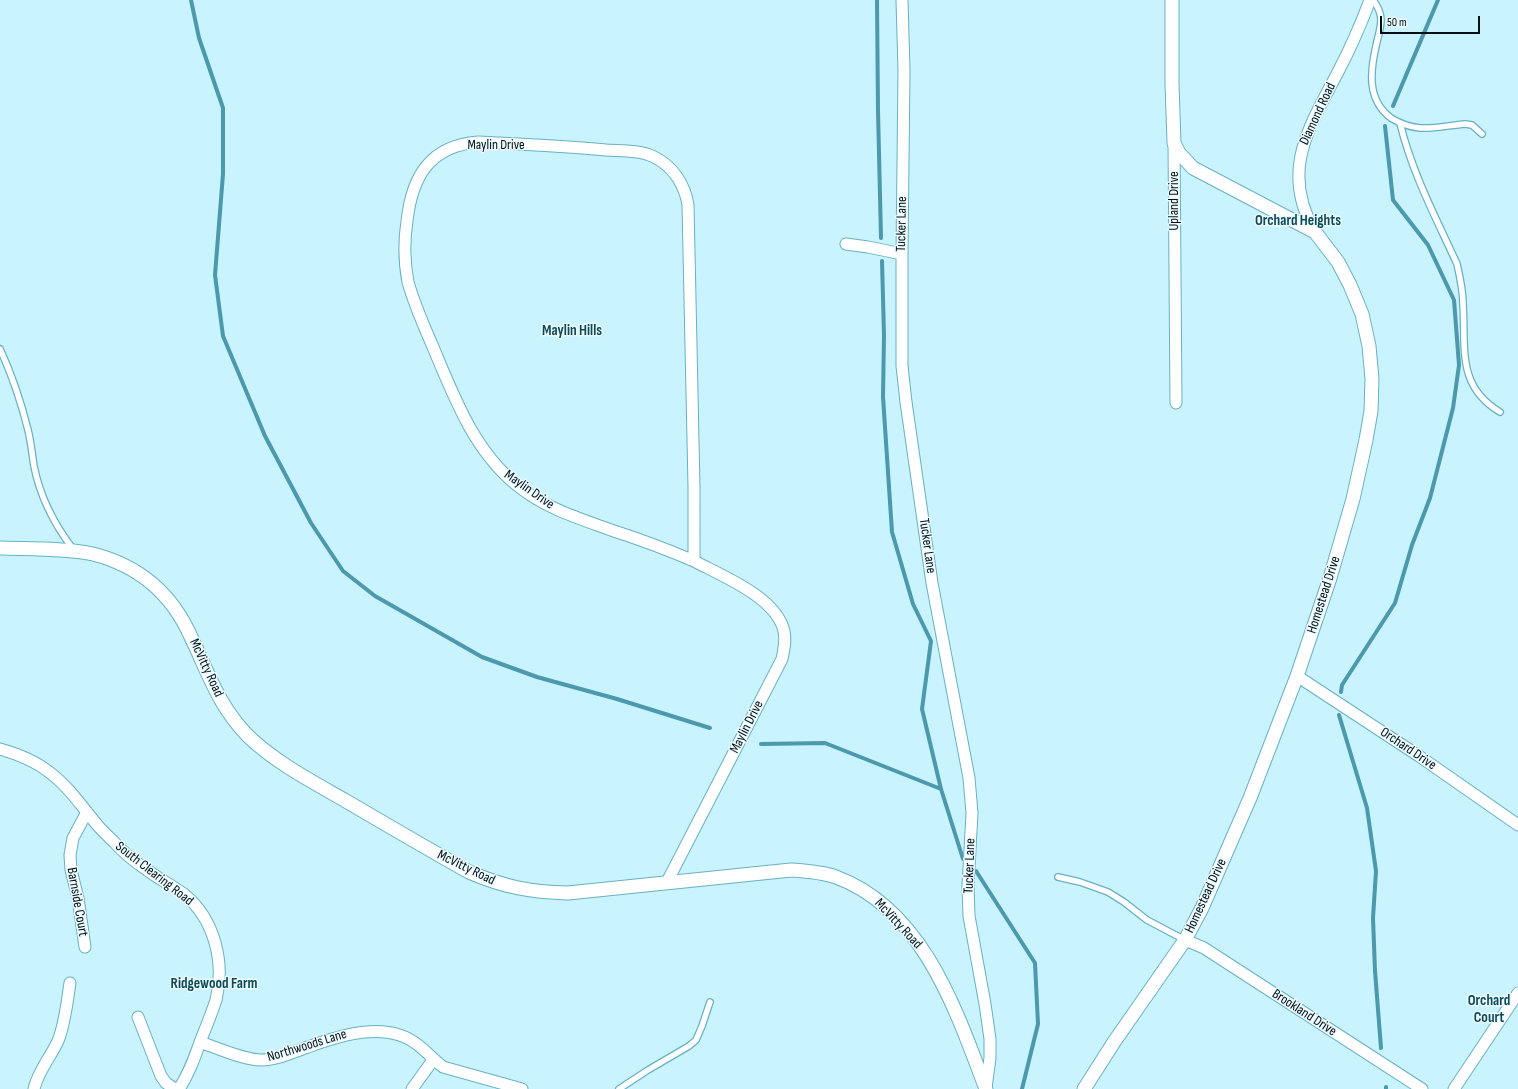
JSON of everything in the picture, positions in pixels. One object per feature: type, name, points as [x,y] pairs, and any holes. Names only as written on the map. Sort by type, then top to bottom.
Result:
[{"type":"street","name":"Tucker Lane","points":[[902,0],[904,70],[902,366],[932,583],[969,778],[972,813],[968,886],[969,916],[990,1039],[990,1058],[986,1088]]},
{"type":"street","name":"Upland Drive","points":[[1172,0],[1176,403]]},
{"type":"street","name":"Diamond Road","points":[[1315,232],[1303,208],[1299,191],[1298,173],[1300,159],[1306,136],[1344,61],[1370,0]]},
{"type":"street","name":"Maylin Drive","points":[[667,882],[782,659],[785,644],[784,632],[780,620],[773,609],[764,600],[731,580],[694,561],[661,547],[560,512],[538,500],[518,486],[489,458],[461,411],[416,306],[408,282],[405,258],[405,235],[415,184],[420,173],[439,154],[452,147],[466,143],[478,142],[592,148],[642,153],[654,157],[676,174],[683,186],[688,205],[694,487],[694,561]]},
{"type":"street","name":"Homestead Drive","points":[[1084,1089],[1114,1042],[1185,940],[1202,908],[1250,798],[1297,676],[1330,578],[1352,499],[1366,440],[1372,398],[1369,346],[1362,314],[1350,285],[1338,262],[1315,232],[1193,168],[1179,153],[1174,143]]},
{"type":"street","points":[[846,244],[902,254]]},
{"type":"street","name":"McVitty Road","points":[[0,548],[74,551],[93,554],[113,560],[150,582],[166,596],[179,613],[192,637],[220,701],[240,726],[262,748],[284,764],[330,792],[469,872],[505,886],[542,892],[568,893],[776,871],[811,871],[835,876],[853,884],[870,894],[883,905],[921,947],[936,970],[963,1028],[986,1088]]},
{"type":"street","name":"Orchard Drive","points":[[1297,676],[1419,756],[1518,825]]},
{"type":"street","name":"South Clearing Road","points":[[0,749],[15,753],[33,761],[50,772],[64,785],[121,850],[146,870],[184,895],[197,907],[205,918],[217,947],[219,967],[216,1000],[188,1076],[179,1089]]},
{"type":"street","name":"Barnside Court","points":[[85,947],[78,898],[70,870],[70,855],[73,838],[87,812]]},
{"type":"street","name":"Brookland Drive","points":[[1185,940],[1204,948],[1422,1089]]},
{"type":"street","points":[[34,1089],[36,1079],[52,1054],[58,1040],[70,983]]},
{"type":"street","points":[[1454,1089],[1518,992]]},
{"type":"street","points":[[138,1017],[162,1076],[166,1083],[175,1089]]},
{"type":"street","name":"Northwoods Lane","points":[[200,1042],[250,1059],[261,1060],[275,1058],[336,1036],[372,1031],[392,1033],[406,1038],[418,1045],[433,1060],[443,1067],[522,1089]]},
{"type":"street","points":[[412,1089],[433,1060]]},
{"type":"lane","points":[[1373,0],[1381,14],[1382,25],[1373,65],[1371,85],[1379,107],[1386,114],[1400,123],[1420,128],[1465,124],[1472,125],[1482,134]]},
{"type":"lane","points":[[1400,123],[1406,149],[1415,174],[1456,264],[1461,280],[1464,361],[1468,375],[1476,391],[1484,400],[1500,412]]},
{"type":"lane","points":[[0,349],[17,389],[23,410],[29,432],[39,486],[48,510],[59,531],[74,551]]},
{"type":"lane","points":[[1058,877],[1080,882],[1108,892],[1124,902],[1147,920],[1185,940]]},
{"type":"lane","points":[[619,1089],[689,1046],[696,1040],[710,1002]]},
{"type":"waterway","points":[[191,0],[199,38],[223,108],[223,174],[215,275],[223,336],[265,436],[311,523],[343,571],[375,596],[482,657],[537,677],[617,699],[710,728]]},
{"type":"waterway","points":[[877,0],[881,238]]},
{"type":"waterway","points":[[1393,106],[1438,0]]},
{"type":"waterway","points":[[1341,692],[1342,685],[1395,603],[1412,545],[1430,498],[1453,408],[1459,365],[1454,300],[1428,245],[1393,200],[1385,126]]},
{"type":"waterway","points":[[882,261],[884,335],[883,397],[892,532],[913,604],[931,641],[922,709],[941,789],[963,859]]},
{"type":"waterway","points":[[1339,715],[1367,808],[1376,871],[1373,918],[1375,971],[1381,1048]]},
{"type":"waterway","points":[[761,744],[825,743],[941,789]]},
{"type":"waterway","points":[[976,871],[1035,963],[1038,1024],[1022,1089]]},
{"type":"district","name":"Orchard Heights","points":[[1298,221]]},
{"type":"district","name":"Maylin Hills","points":[[572,331]]},
{"type":"district","name":"Ridgewood Farm","points":[[214,984]]},
{"type":"district","name":"Orchard Court","points":[[1489,1010]]}]
